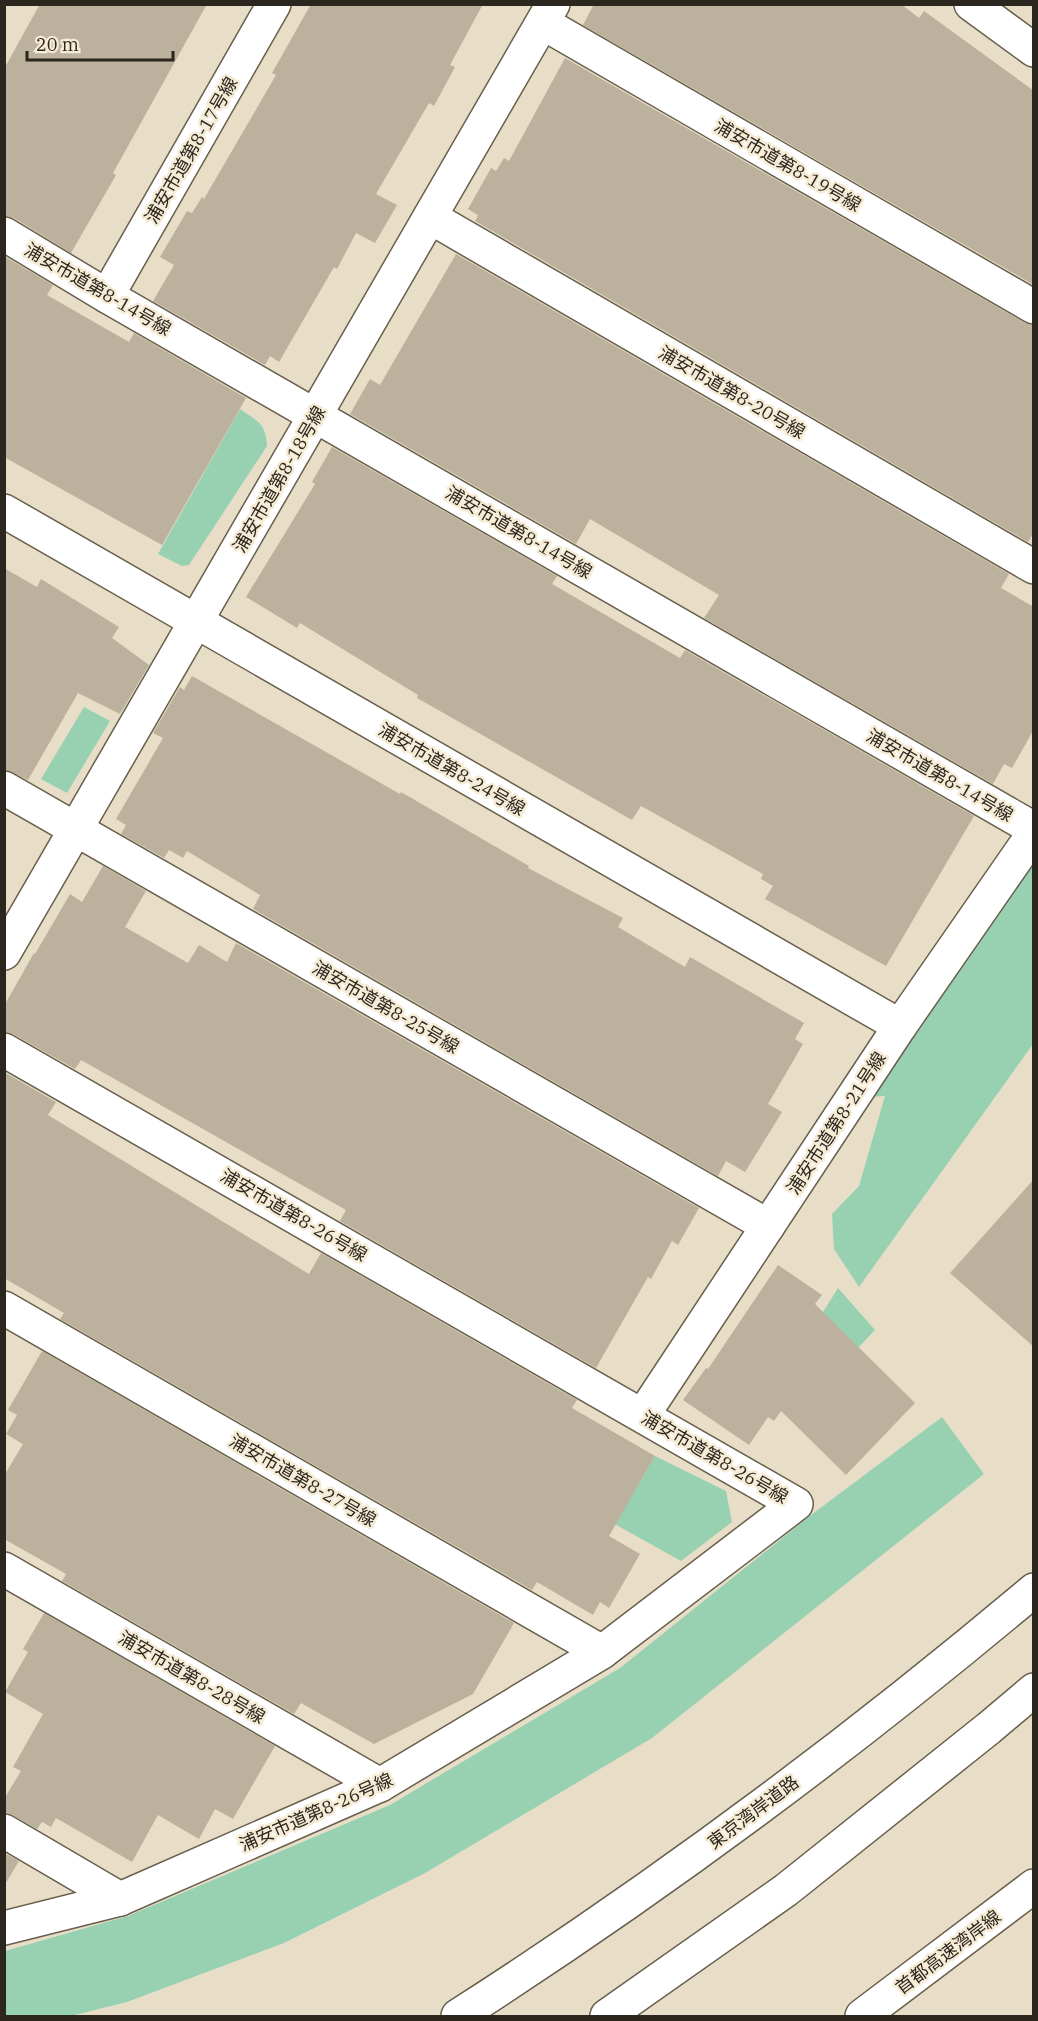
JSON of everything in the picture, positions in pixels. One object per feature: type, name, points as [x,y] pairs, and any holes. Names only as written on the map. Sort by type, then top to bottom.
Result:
[{"type":"main road","name":"浦安市道第8-17号線","points":[[107,296],[274,4]]},
{"type":"main road","points":[[971,4],[1034,50]]},
{"type":"main road","name":"浦安市道第8-18号線","points":[[4,953],[548,14]]},
{"type":"main road","name":"浦安市道第8-19号線","points":[[548,14],[1034,307]]},
{"type":"main road","name":"浦安市道第8-20号線","points":[[430,217],[1034,567]]},
{"type":"main road","name":"浦安市道第8-14号線","points":[[4,234],[107,296],[1034,831]]},
{"type":"main road","name":"浦安市道第8-24号線","points":[[4,511],[900,1026]]},
{"type":"main road","name":"浦安市道第8-25号線","points":[[4,788],[768,1226]]},
{"type":"main road","name":"浦安市道第8-21号線","points":[[643,1415],[900,1026],[1034,831]]},
{"type":"main road","name":"浦安市道第8-26号線","points":[[4,1050],[796,1504],[602,1652],[380,1785],[120,1899],[4,1928]]},
{"type":"main road","name":"浦安市道第8-27号線","points":[[4,1308],[602,1652]]},
{"type":"main road","name":"浦安市道第8-28号線","points":[[4,1569],[380,1785]]},
{"type":"main road","name":"東京湾岸道路","points":[[458,2016],[623,1906],[741,1822],[859,1732],[1034,1590]]},
{"type":"main road","points":[[607,2016],[786,1890],[1034,1690]]},
{"type":"main road","points":[[4,1831],[120,1899]]},
{"type":"main road","name":"首都高速湾岸線","points":[[862,2016],[1034,1886]]},
{"type":"green space","points":[[240,409],[260,423],[265,432],[267,446],[189,565],[182,566],[158,554]]},
{"type":"green space","points":[[84,707],[110,721],[67,793],[41,779]]},
{"type":"green space","points":[[1033,862],[1033,1044],[859,1287],[834,1249],[832,1214],[859,1186],[885,1096],[872,1097]]},
{"type":"green space","points":[[838,1288],[875,1330],[807,1402],[808,1336]]},
{"type":"green space","points":[[942,1417],[984,1474],[652,1738],[425,1873],[284,1943],[127,2002],[71,2016],[5,2016],[5,1951],[128,1916],[390,1805],[620,1668],[811,1515]]},
{"type":"green space","points":[[655,1456],[726,1491],[732,1522],[681,1561],[602,1517],[639,1484]]},
{"type":"building","points":[[40,4],[207,4],[113,173],[116,175],[71,253],[14,218],[4,215],[4,69]]},
{"type":"building","points":[[311,4],[483,4],[450,65],[455,67],[434,106],[429,103],[376,194],[397,205],[375,243],[356,233],[337,269],[334,267],[279,362],[270,356],[265,365],[153,301],[174,265],[160,257],[187,211],[192,213],[202,197],[204,199],[276,75],[272,73]]},
{"type":"building","points":[[594,4],[901,4],[919,18],[924,11],[1034,91],[1034,285],[583,25]]},
{"type":"building","points":[[565,58],[1025,323],[1034,326],[1034,532],[1028,542],[475,221],[478,215],[468,209],[491,168],[496,171],[504,158],[509,161]]},
{"type":"building","points":[[456,254],[1009,574],[1001,588],[1034,607],[1034,729],[1012,768],[1004,764],[993,784],[704,618],[719,595],[590,519],[576,544],[350,414],[370,379],[380,385]]},
{"type":"building","points":[[4,256],[53,285],[47,295],[129,342],[134,333],[246,398],[162,545],[4,457]]},
{"type":"building","points":[[332,447],[557,576],[552,584],[680,658],[685,650],[974,816],[886,966],[765,899],[773,886],[761,879],[763,874],[641,806],[632,820],[417,698],[418,695],[300,623],[297,628],[246,597],[315,484],[312,482]]},
{"type":"building","points":[[4,568],[37,587],[41,579],[119,627],[112,638],[149,665],[120,714],[78,693],[28,780],[4,769]]},
{"type":"building","points":[[192,676],[400,794],[401,792],[529,866],[528,868],[623,918],[618,927],[685,967],[690,957],[804,1023],[795,1039],[803,1044],[768,1104],[782,1112],[745,1172],[726,1161],[718,1176],[253,909],[260,895],[187,851],[183,858],[169,850],[164,858],[121,834],[126,825],[116,819],[163,738],[153,733],[180,687],[184,690]]},
{"type":"building","points":[[103,866],[146,891],[125,927],[188,963],[199,945],[227,962],[236,943],[699,1208],[678,1245],[672,1241],[651,1279],[648,1277],[596,1368],[340,1221],[346,1210],[81,1060],[75,1069],[4,1031],[4,1006],[34,953],[70,894],[82,902]]},
{"type":"building","points":[[4,1072],[56,1102],[48,1115],[309,1274],[321,1253],[577,1400],[572,1408],[655,1456],[609,1536],[640,1554],[609,1608],[600,1602],[593,1615],[537,1582],[532,1590],[60,1319],[64,1313],[4,1278]]},
{"type":"building","points":[[1034,1179],[1034,1347],[950,1273]]},
{"type":"building","points":[[778,1265],[822,1295],[815,1304],[915,1403],[846,1475],[781,1411],[774,1421],[768,1417],[749,1445],[683,1400],[706,1368],[708,1369]]},
{"type":"building","points":[[42,1351],[514,1623],[473,1694],[374,1744],[301,1703],[294,1714],[62,1581],[66,1574],[4,1539],[4,1476],[23,1444],[6,1434],[17,1415],[8,1410]]},
{"type":"building","points":[[44,1613],[275,1746],[233,1819],[215,1809],[199,1839],[158,1815],[132,1862],[56,1818],[51,1827],[42,1822],[37,1829],[4,1812],[4,1799],[21,1771],[13,1767],[43,1714],[5,1692],[28,1652],[23,1649]]},
{"type":"building","points":[[4,1853],[19,1861],[4,1886]]}]
